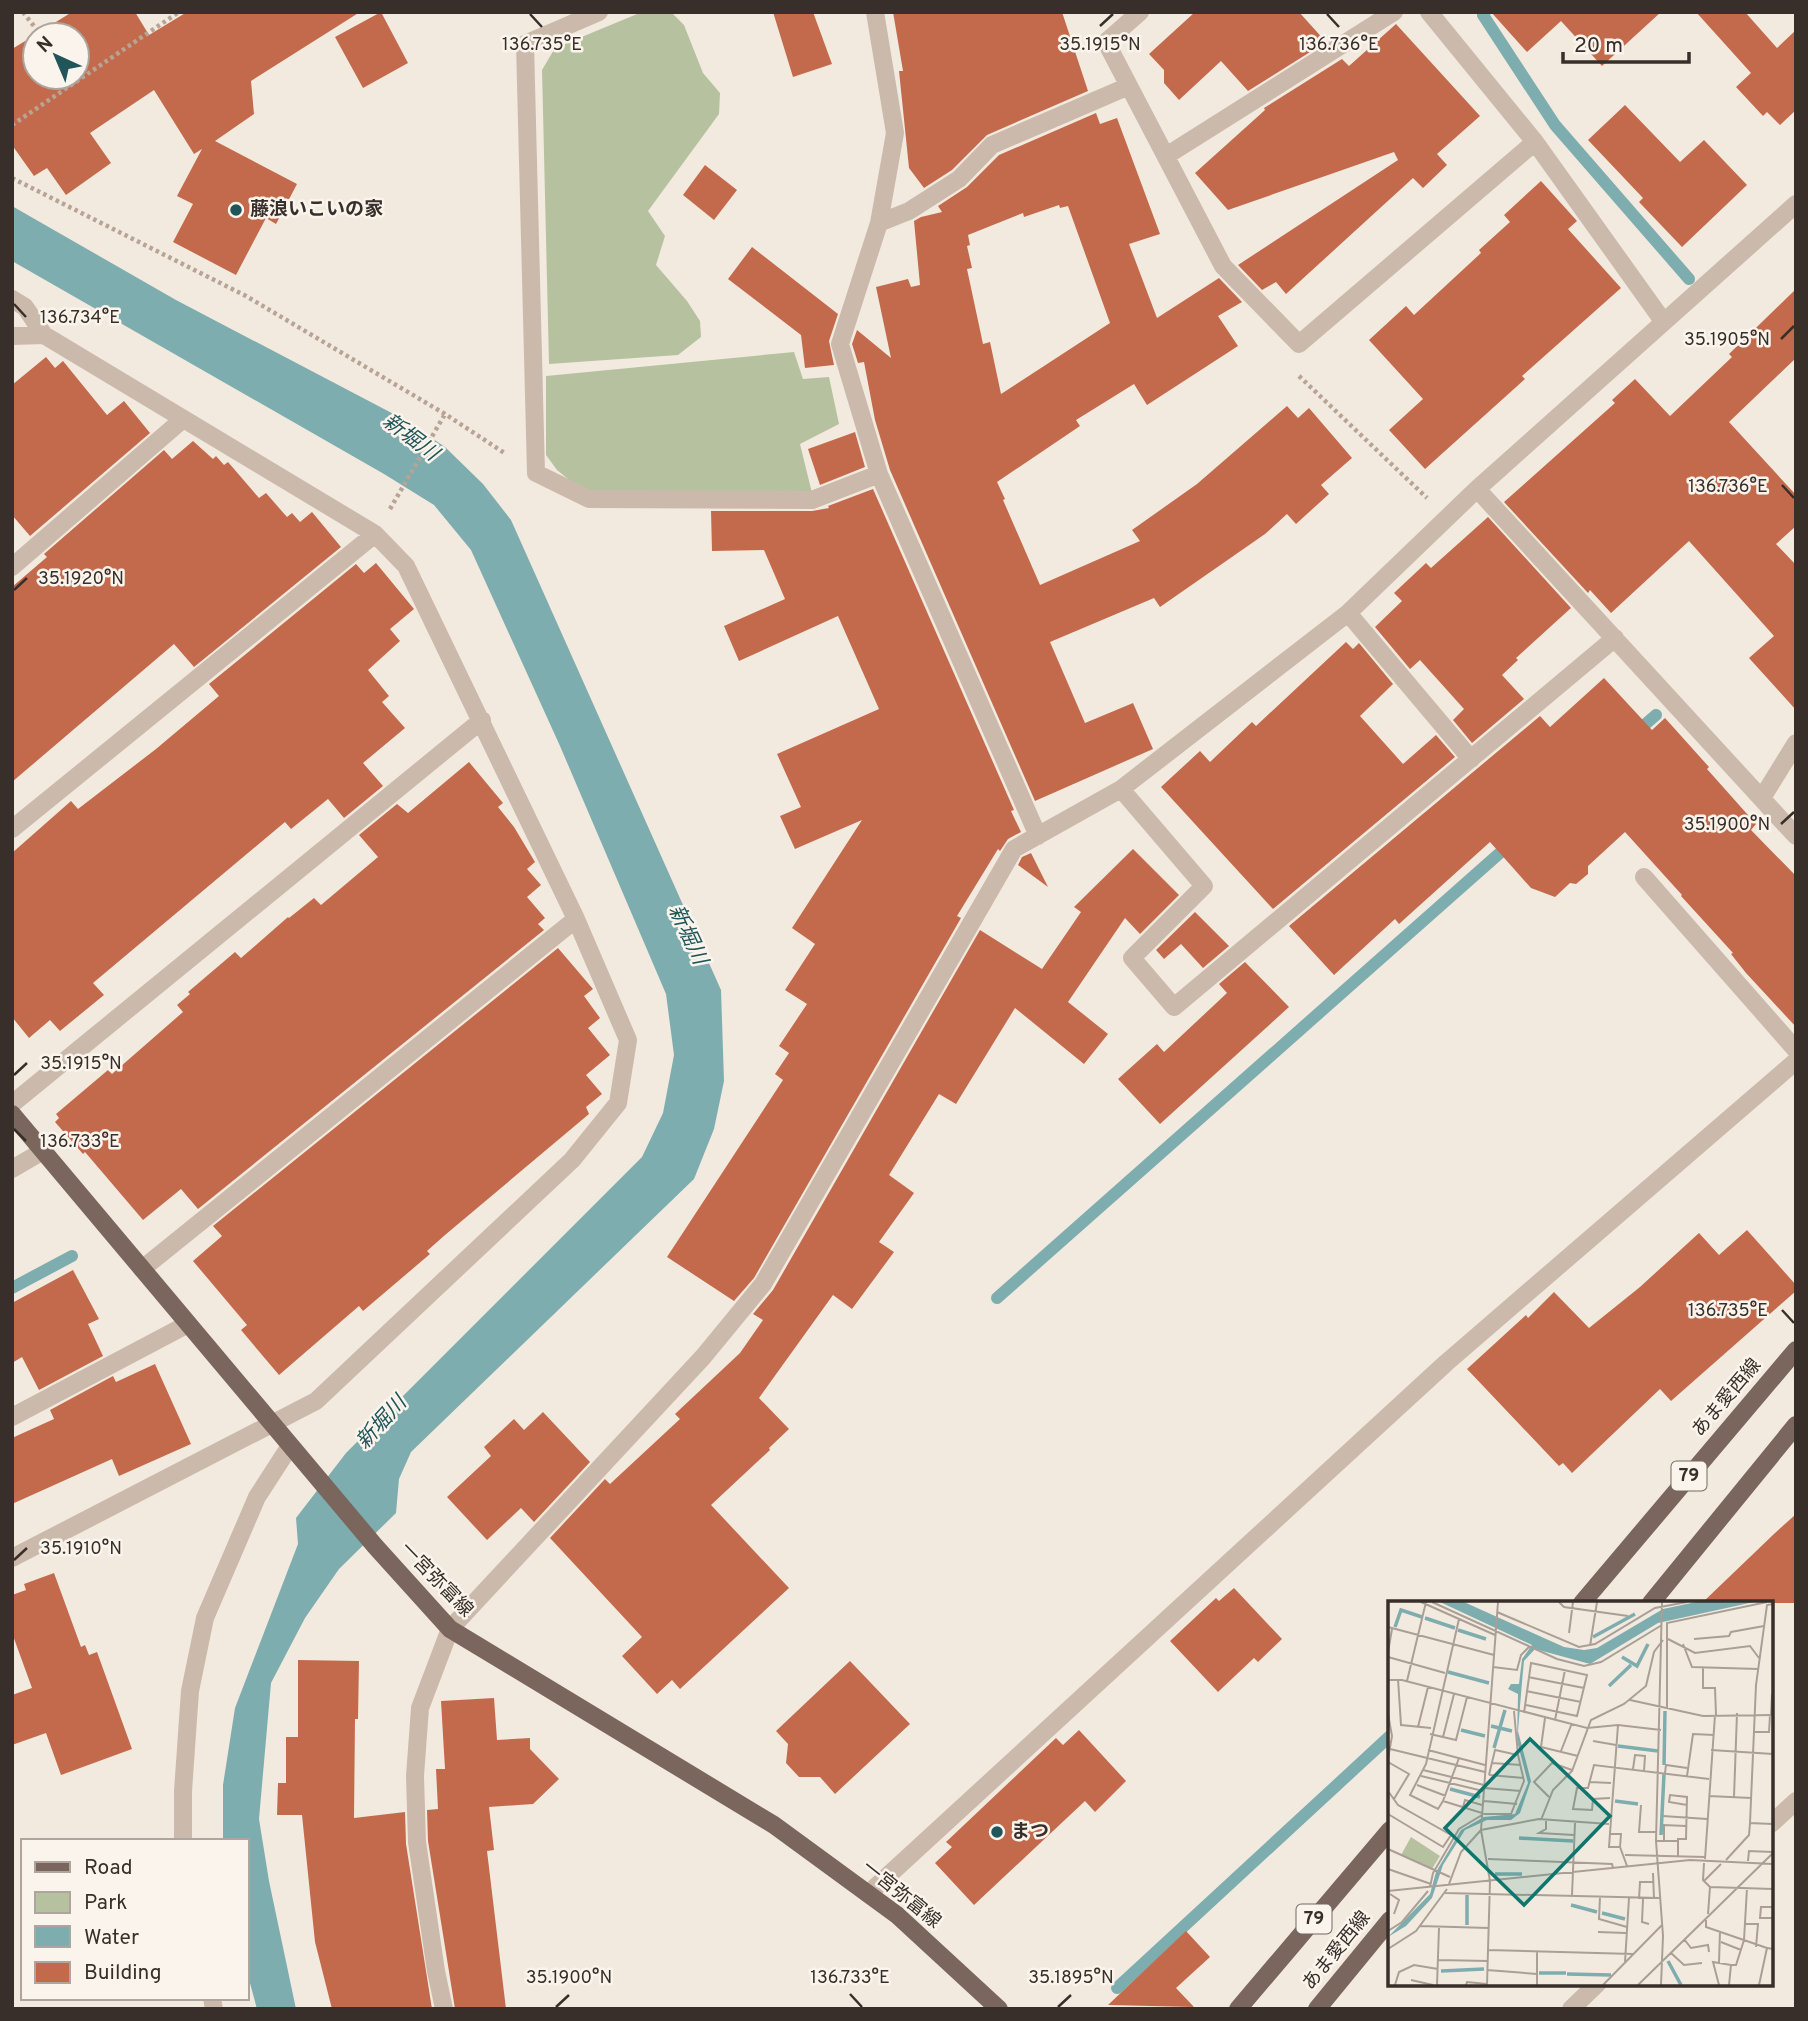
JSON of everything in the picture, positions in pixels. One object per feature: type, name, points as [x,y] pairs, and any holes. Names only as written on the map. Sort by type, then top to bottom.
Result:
[{"type":"main road","name":"一宮弥富線","points":[[12,1114],[375,1546],[450,1629],[774,1825],[897,1915],[999,2009]]},
{"type":"main road","name":"あま愛西線","points":[[1584,1601],[1796,1350]]},
{"type":"main road","name":"79","points":[[1653,1601],[1796,1425]]},
{"type":"main road","name":"あま愛西線","points":[[1238,2009],[1388,1832]]},
{"type":"main road","name":"あま愛西線","points":[[1317,2009],[1388,1922]]},
{"type":"street","points":[[599,12],[525,44],[536,473],[589,499],[784,500],[812,500],[879,474]]},
{"type":"street","points":[[875,12],[895,133],[879,223],[839,344],[879,474],[1038,836]]},
{"type":"street","points":[[1140,12],[1107,42],[1223,266],[1299,344],[1535,142]]},
{"type":"street","points":[[1166,156],[1394,12]]},
{"type":"street","points":[[1429,12],[1535,142],[1663,321]]},
{"type":"street","points":[[879,223],[909,211],[958,179],[992,145],[1129,86]]},
{"type":"street","points":[[444,2009],[417,1842],[415,1776],[420,1707],[450,1629],[703,1357],[763,1284],[1014,849],[1121,789],[1348,613],[1478,489],[1796,204]]},
{"type":"street","points":[[12,299],[25,307],[44,335],[375,534],[406,566],[576,919],[628,1040],[618,1103],[572,1160],[316,1401],[12,1558]]},
{"type":"street","points":[[12,336],[44,335]]},
{"type":"street","points":[[15,559],[183,420]]},
{"type":"street","points":[[1478,489],[1796,836]]},
{"type":"street","points":[[12,829],[375,534]]},
{"type":"street","points":[[1348,613],[1471,759]]},
{"type":"street","points":[[1121,789],[1204,886],[1132,958],[1174,1007],[1615,638]]},
{"type":"street","points":[[12,1104],[482,720]]},
{"type":"street","points":[[1762,798],[1796,743]]},
{"type":"street","points":[[1644,877],[1796,1050]]},
{"type":"street","points":[[142,1269],[576,919]]},
{"type":"street","points":[[868,1894],[1446,1363],[1796,1061]]},
{"type":"street","points":[[12,1169],[43,1151]]},
{"type":"street","points":[[12,1417],[188,1324]]},
{"type":"street","points":[[183,1839],[183,1791],[190,1691],[205,1618],[257,1496],[290,1446]]},
{"type":"street","points":[[1773,1822],[1796,1801]]},
{"type":"street","points":[[1571,2009],[1595,1986]]},
{"type":"path","points":[[91,69],[179,12]]},
{"type":"path","points":[[12,125],[59,91]]},
{"type":"path","points":[[12,178],[246,296],[445,414],[536,473]]},
{"type":"path","points":[[1299,344],[1295,372],[1447,518]]},
{"type":"path","points":[[390,509],[445,414]]},
{"type":"green space","points":[[642,12],[671,12],[684,25],[703,73],[720,93],[719,114],[648,211],[665,236],[656,265],[687,301],[700,321],[701,337],[678,355],[549,364],[542,70],[555,48]]},
{"type":"green space","points":[[794,352],[803,379],[829,377],[839,424],[800,444],[812,493],[597,494],[579,488],[557,470],[546,455],[546,376]]},
{"type":"water","name":"新堀川","points":[[12,206],[176,300],[405,420],[445,447],[483,484],[511,520],[721,990],[724,1081],[714,1129],[694,1179],[411,1452],[399,1479],[396,1513],[339,1569],[305,1618],[271,1683],[259,1819],[296,2009],[257,2009],[248,1976],[248,1839],[223,1839],[223,1785],[235,1708],[298,1544],[296,1518],[346,1453],[642,1157],[663,1113],[674,1055],[666,994],[560,746],[471,550],[434,505],[12,261]]},
{"type":"building","points":[[72,12],[135,12],[149,35],[187,12],[360,12],[251,81],[254,114],[215,141],[297,184],[276,224],[266,218],[236,275],[173,242],[193,204],[177,196],[202,149],[194,154],[154,90],[90,133],[111,163],[66,195],[47,168],[34,176],[12,145],[12,49],[21,43],[21,91],[91,91],[91,21],[57,21]]},
{"type":"building","points":[[381,12],[408,63],[363,88],[335,37]]},
{"type":"building","points":[[773,12],[813,12],[832,64],[793,77]]},
{"type":"building","points":[[893,12],[1062,12],[1088,91],[987,135],[952,170],[924,188],[909,168],[899,71],[903,71]]},
{"type":"building","points":[[1195,12],[1299,12],[1326,42],[1248,91],[1221,61],[1179,100],[1164,83],[1164,70],[1149,54]]},
{"type":"building","points":[[1491,12],[1661,12],[1602,66],[1561,21],[1527,52]]},
{"type":"building","points":[[1696,12],[1745,12],[1777,48],[1796,30],[1796,110],[1780,125],[1767,112],[1763,116],[1736,87],[1751,73]]},
{"type":"building","points":[[1396,24],[1480,116],[1437,154],[1447,165],[1423,188],[1413,178],[1286,294],[1276,282],[1262,290],[1238,265],[1398,160],[1394,152],[1228,210],[1195,173],[1265,110],[1264,108],[1342,59],[1349,66]]},
{"type":"building","points":[[1625,105],[1680,162],[1704,140],[1747,185],[1682,247],[1639,202],[1643,198],[1588,140]]},
{"type":"building","points":[[1096,113],[1100,124],[1117,118],[1160,234],[1129,244],[1157,318],[1219,278],[1242,302],[1218,316],[1238,346],[1147,405],[1134,384],[1076,420],[1080,426],[997,482],[1040,585],[1140,541],[1132,530],[1197,484],[1287,406],[1298,418],[1309,408],[1352,458],[1321,485],[1329,494],[1296,524],[1287,514],[1265,534],[1160,607],[1154,598],[1050,642],[1085,723],[1133,703],[1153,749],[1035,801],[890,470],[875,420],[864,362],[858,363],[852,344],[857,330],[891,358],[876,287],[908,279],[911,287],[920,285],[914,221],[942,212],[938,206],[967,187],[999,155]],"holes":[[[1059,205],[1060,208],[1068,206],[1110,323],[1001,394],[990,342],[983,344],[967,269],[972,268],[967,246],[970,245],[968,235],[1023,213],[1024,217]]]},
{"type":"building","points":[[705,165],[737,190],[714,220],[683,195]]},
{"type":"building","points":[[1541,181],[1577,221],[1568,229],[1621,288],[1522,376],[1525,379],[1425,469],[1389,430],[1423,399],[1369,340],[1406,306],[1414,315],[1481,253],[1479,250],[1510,222],[1504,215]]},
{"type":"building","points":[[752,247],[838,314],[829,341],[834,365],[805,368],[801,335],[728,279]]},
{"type":"building","points":[[1796,289],[1796,358],[1729,422],[1796,495],[1796,526],[1776,544],[1796,565],[1796,710],[1749,658],[1774,636],[1689,541],[1611,613],[1590,590],[1588,593],[1504,502],[1615,403],[1612,400],[1635,379],[1670,416],[1732,357],[1729,354]]},
{"type":"building","points":[[46,357],[55,368],[63,361],[107,415],[124,401],[150,433],[30,536],[12,515],[12,385]]},
{"type":"building","points":[[855,432],[865,467],[820,485],[808,449]]},
{"type":"building","points":[[193,441],[213,459],[216,456],[224,465],[228,462],[259,498],[266,493],[287,517],[292,513],[300,522],[312,512],[341,547],[194,667],[174,644],[12,782],[12,587],[47,557],[44,554],[164,450],[172,459]]},
{"type":"building","points":[[873,489],[1014,810],[1011,811],[1021,832],[1008,839],[1000,851],[998,849],[957,916],[961,918],[754,1278],[734,1301],[667,1257],[783,1080],[775,1074],[789,1053],[779,1046],[807,1004],[785,990],[815,944],[792,928],[862,820],[795,849],[780,816],[801,807],[777,754],[879,709],[838,616],[739,661],[724,626],[785,599],[764,550],[712,551],[711,511],[812,511],[829,508],[828,506]]},
{"type":"building","points":[[1488,517],[1571,608],[1516,658],[1518,660],[1502,675],[1524,699],[1472,743],[1453,720],[1464,709],[1420,660],[1410,669],[1375,627],[1402,601],[1394,593],[1426,563],[1431,568]]},
{"type":"building","points":[[376,563],[414,609],[390,629],[400,641],[368,670],[389,696],[382,702],[405,728],[363,763],[383,786],[344,818],[328,799],[291,829],[285,822],[93,983],[104,995],[60,1031],[50,1020],[29,1038],[12,1017],[12,853],[71,801],[78,809],[156,749],[219,696],[209,684],[356,564],[364,573]]},
{"type":"building","points":[[1346,642],[1353,649],[1359,643],[1393,684],[1360,716],[1403,764],[1436,735],[1455,757],[1273,909],[1161,787],[1200,751],[1210,762],[1252,722],[1256,726]]},
{"type":"building","points":[[1604,678],[1652,730],[1665,718],[1756,824],[1751,830],[1796,876],[1796,1027],[1625,832],[1588,866],[1588,874],[1576,884],[1570,883],[1555,897],[1531,888],[1490,842],[1399,924],[1395,919],[1334,975],[1289,926],[1540,716],[1550,727]]},
{"type":"building","points":[[469,762],[503,803],[498,807],[514,827],[535,862],[527,869],[541,885],[527,897],[545,918],[538,924],[544,930],[198,1209],[181,1189],[143,1220],[85,1152],[83,1154],[55,1122],[59,1118],[56,1114],[108,1070],[112,1074],[183,1012],[177,1005],[190,994],[188,992],[235,952],[241,958],[314,898],[321,905],[378,857],[359,835],[397,804],[408,813]]},
{"type":"building","points":[[1133,849],[1179,895],[1140,934],[1125,918],[1068,1002],[1108,1034],[1084,1064],[1015,1008],[956,1104],[939,1094],[889,1175],[914,1193],[879,1242],[894,1252],[852,1309],[833,1295],[759,1398],[789,1429],[711,1505],[789,1588],[680,1689],[672,1680],[657,1694],[622,1656],[642,1637],[550,1538],[605,1479],[610,1484],[680,1419],[675,1414],[740,1353],[763,1320],[753,1314],[773,1290],[980,930],[1042,969],[1081,912],[1074,907]]},
{"type":"building","points":[[1031,853],[1048,887],[1018,865],[1022,857]]},
{"type":"building","points":[[1195,912],[1229,946],[1203,968],[1181,944],[1164,959],[1156,950]]},
{"type":"building","points":[[558,948],[593,989],[584,996],[600,1018],[588,1028],[610,1055],[586,1075],[602,1094],[586,1107],[589,1114],[445,1235],[427,1251],[430,1254],[363,1311],[359,1306],[279,1375],[241,1330],[247,1325],[193,1261],[222,1236],[213,1226]]},
{"type":"building","points":[[1245,962],[1289,1007],[1160,1124],[1118,1079],[1157,1044],[1164,1052],[1227,993],[1219,984]]},
{"type":"building","points":[[1747,1230],[1796,1285],[1796,1291],[1671,1401],[1660,1389],[1572,1473],[1563,1463],[1559,1466],[1467,1369],[1526,1315],[1528,1318],[1554,1292],[1589,1328],[1640,1287],[1699,1233],[1719,1255]]},
{"type":"building","points":[[73,1270],[99,1319],[88,1324],[103,1356],[39,1390],[22,1357],[12,1363],[12,1303]]},
{"type":"building","points":[[155,1364],[191,1444],[119,1476],[112,1459],[12,1504],[12,1438],[54,1419],[50,1410],[113,1376],[116,1382]]},
{"type":"building","points":[[543,1412],[590,1462],[534,1522],[521,1508],[487,1540],[447,1497],[491,1456],[484,1447],[514,1419],[524,1430]]},
{"type":"building","points":[[1796,1514],[1796,1603],[1704,1601]]},
{"type":"building","points":[[54,1573],[81,1647],[85,1645],[89,1655],[97,1652],[132,1749],[61,1775],[46,1733],[12,1745],[12,1695],[32,1688],[12,1633],[12,1595],[26,1590],[24,1584]]},
{"type":"building","points":[[1234,1588],[1282,1639],[1258,1662],[1254,1658],[1218,1692],[1170,1641],[1216,1598],[1219,1601]]},
{"type":"building","points":[[298,1660],[359,1661],[358,1719],[355,1719],[354,1818],[405,1812],[406,1844],[432,2009],[332,2009],[315,1942],[302,1815],[277,1815],[278,1783],[286,1783],[286,1737],[298,1737]]},
{"type":"building","points":[[850,1661],[910,1724],[835,1794],[820,1777],[799,1777],[786,1763],[788,1744],[776,1731]]},
{"type":"building","points":[[494,1698],[497,1740],[530,1738],[530,1749],[559,1779],[533,1804],[489,1807],[494,1850],[487,1851],[506,2009],[455,2009],[428,1841],[427,1810],[438,1809],[436,1769],[445,1769],[441,1701]]},
{"type":"building","points":[[1079,1730],[1126,1781],[1095,1812],[1085,1801],[974,1905],[935,1863],[952,1847],[946,1842],[1056,1738],[1063,1745]]},
{"type":"building","points":[[1186,1931],[1210,1957],[1176,1988],[1194,2007],[1108,2005]]},
{"type":"waterway","points":[[1485,12],[1483,15],[1555,125],[1689,279]]},
{"type":"waterway","points":[[1634,734],[1656,715]]},
{"type":"waterway","points":[[997,1298],[1510,844]]},
{"type":"waterway","points":[[12,1288],[72,1256]]},
{"type":"waterway","points":[[1117,1988],[1388,1738]]},
{"type":"place","name":"藤浪いこいの家","points":[[236,210]]},
{"type":"place","name":"まつ","points":[[997,1832]]}]
